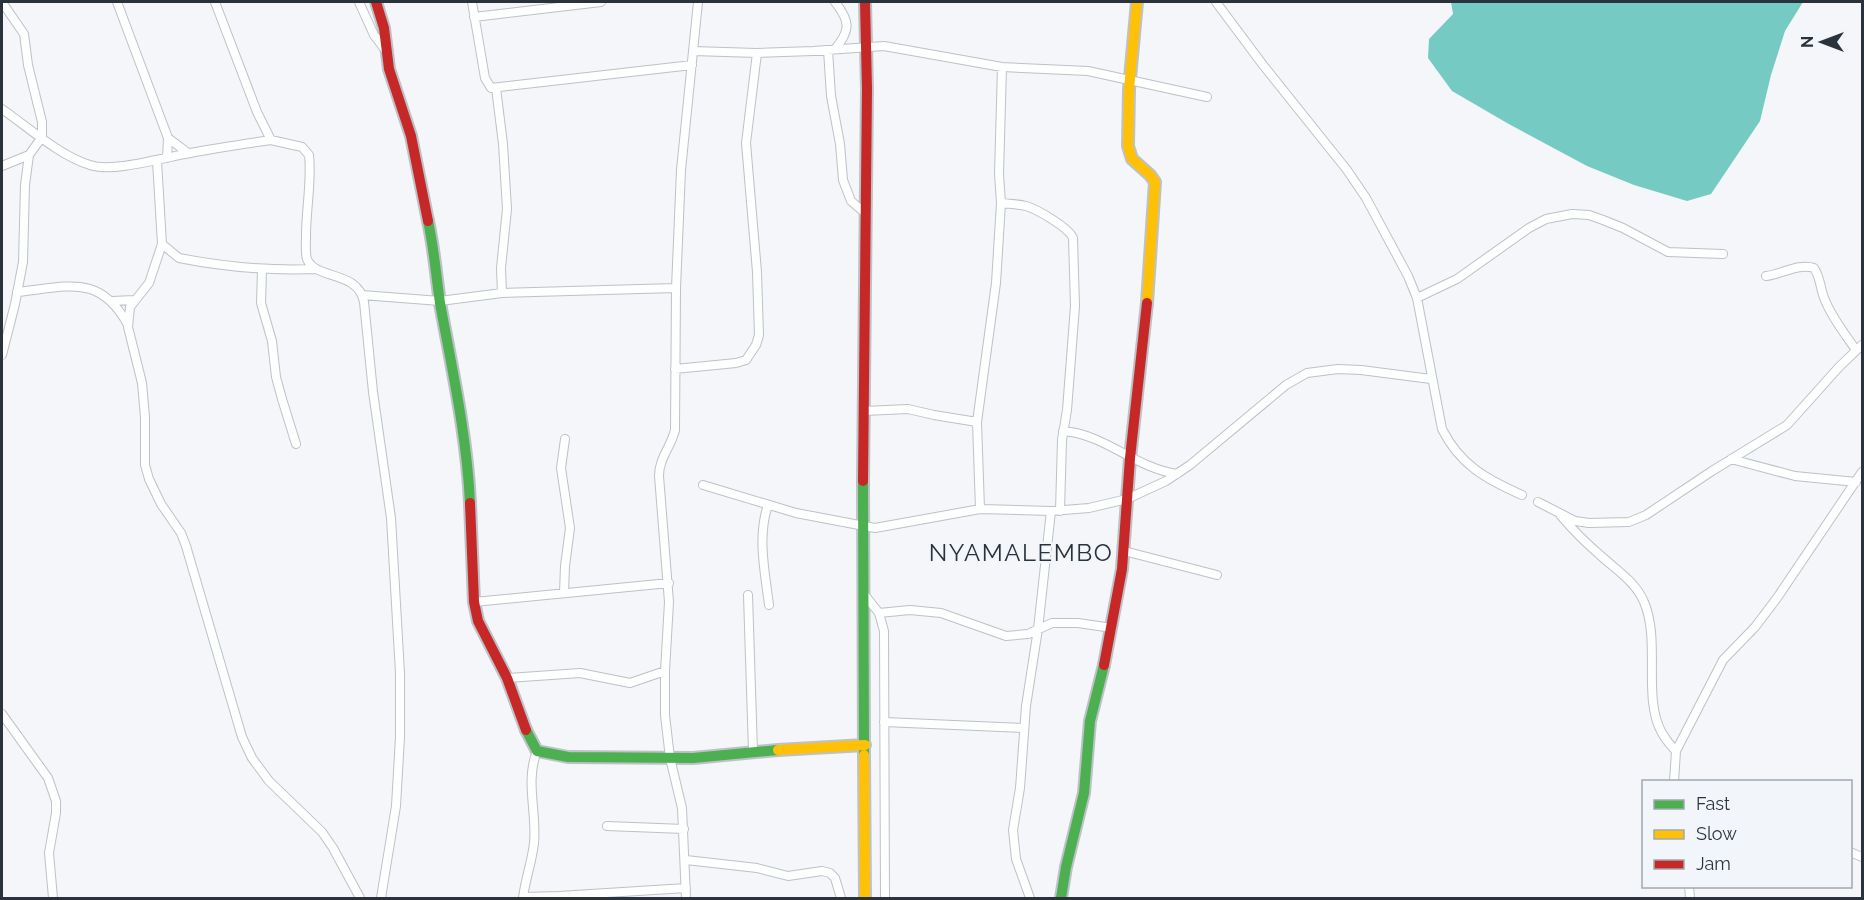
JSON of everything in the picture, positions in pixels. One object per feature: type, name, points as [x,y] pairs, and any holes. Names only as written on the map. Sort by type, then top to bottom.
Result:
[{"type":"street","points":[[2,2],[24,34],[28,65],[42,119],[42,137],[29,155],[25,185],[23,262],[2,355]]},
{"type":"street","points":[[117,2],[168,138],[167,158]]},
{"type":"street","points":[[218,2],[257,112],[271,140]]},
{"type":"street","points":[[359,2],[374,35],[387,52]]},
{"type":"street","points":[[376,2],[384,28],[391,75],[411,136],[434,247],[440,301],[464,445],[469,491],[474,602],[478,621],[507,678],[522,723],[537,751],[568,757],[670,758],[865,745]]},
{"type":"street","points":[[472,2],[488,86],[496,88],[692,65]]},
{"type":"street","points":[[474,17],[601,2]]},
{"type":"street","points":[[686,898],[684,829],[678,786],[670,758],[665,715],[669,583],[659,465],[672,443],[675,430],[676,288],[681,170],[698,2]]},
{"type":"street","points":[[835,2],[846,20],[847,31],[845,38],[832,50],[831,96],[840,144],[843,180],[851,201],[865,213]]},
{"type":"street","points":[[865,2],[867,46],[863,527],[865,898]]},
{"type":"street","points":[[1061,898],[1084,793],[1090,722],[1112,628],[1124,551],[1130,458],[1148,291],[1155,188],[1152,175],[1134,162],[1129,152],[1128,79],[1137,2]]},
{"type":"street","points":[[1216,2],[1347,170],[1366,198],[1408,276],[1417,298],[1431,379],[1442,429],[1449,444],[1459,457],[1482,475],[1522,495]]},
{"type":"street","points":[[693,51],[757,53],[867,46],[905,48],[954,60],[1002,67],[1088,71],[1208,96]]},
{"type":"street","points":[[675,369],[746,360],[756,345],[759,334],[757,272],[746,143],[757,53]]},
{"type":"street","points":[[980,509],[977,422],[996,283],[1001,203],[999,174],[1002,67]]},
{"type":"street","points":[[496,88],[503,144],[507,209],[502,258],[502,293]]},
{"type":"street","points":[[2,109],[76,160],[93,166],[105,167],[157,161],[188,153],[271,140],[302,147],[309,155],[306,249],[308,259],[316,270]]},
{"type":"street","points":[[168,138],[188,153]]},
{"type":"street","points":[[2,166],[29,155]]},
{"type":"street","points":[[128,327],[129,314],[134,300],[148,283],[162,244],[157,161]]},
{"type":"street","points":[[1001,203],[1032,208],[1063,228],[1073,238],[1075,306],[1067,410],[1063,431],[1060,511]]},
{"type":"street","points":[[1417,298],[1456,279],[1545,219],[1565,215],[1589,215],[1603,220],[1668,252],[1723,254]]},
{"type":"street","points":[[162,244],[179,258],[214,265],[262,270],[316,270],[334,274],[348,281],[362,295],[391,518],[400,673],[400,737],[396,806],[381,898]]},
{"type":"street","points":[[1538,502],[1575,521],[1629,522],[1646,515],[1787,425],[1859,348],[1829,309],[1814,268],[1800,267],[1766,276]]},
{"type":"street","points":[[262,270],[261,303],[272,341],[276,377],[296,444]]},
{"type":"street","points":[[17,292],[76,286],[98,291],[112,301],[128,327],[142,383],[146,417],[145,465],[161,504],[181,533],[186,546],[242,737],[252,758],[269,781],[322,832],[360,898]]},
{"type":"street","points":[[362,295],[440,301],[502,293],[676,288]]},
{"type":"street","points":[[112,301],[134,300]]},
{"type":"street","points":[[703,485],[768,505],[863,527],[884,527],[980,509],[1060,511],[1089,508],[1127,499],[1166,481],[1286,385],[1307,373],[1338,369],[1362,370],[1431,379]]},
{"type":"street","points":[[864,411],[908,409],[977,422]]},
{"type":"street","points":[[1063,431],[1086,435],[1153,469],[1177,474]]},
{"type":"street","points":[[564,593],[570,528],[561,468],[566,438]]},
{"type":"street","points":[[1731,459],[1795,476],[1856,482]]},
{"type":"street","points":[[1674,780],[1676,751],[1723,660],[1770,607],[1863,472]]},
{"type":"street","points":[[768,505],[762,537],[769,605]]},
{"type":"street","points":[[1030,898],[1016,859],[1013,830],[1020,788],[1029,680],[1038,629],[1051,511]]},
{"type":"street","points":[[1560,515],[1581,539],[1634,585],[1644,600],[1651,630],[1652,688],[1656,717],[1661,732],[1676,751]]},
{"type":"street","points":[[1124,551],[1217,575]]},
{"type":"street","points":[[474,602],[669,583]]},
{"type":"street","points":[[864,594],[879,613],[885,643],[885,898]]},
{"type":"street","points":[[748,596],[753,752]]},
{"type":"street","points":[[879,613],[909,610],[933,612],[1006,636],[1028,634],[1052,623],[1064,622],[1112,628]]},
{"type":"street","points":[[507,678],[580,673],[630,683],[665,671]]},
{"type":"street","points":[[2,714],[48,778],[56,801],[49,853],[53,898]]},
{"type":"street","points":[[884,722],[1024,728]]},
{"type":"street","points":[[537,751],[531,769],[534,844],[523,898],[686,888]]},
{"type":"street","points":[[607,826],[684,829]]},
{"type":"street","points":[[686,860],[757,868],[788,876],[822,871],[830,873],[835,878],[841,898]]},
{"type":"water","points":[[1451,2],[1803,2],[1785,31],[1760,121],[1711,194],[1687,201],[1634,185],[1587,166],[1452,91],[1428,58],[1429,39],[1453,14]]},
{"type":"traffic: fast","points":[[428,221],[462,428],[470,503]]},
{"type":"traffic: fast","points":[[863,481],[864,755]]},
{"type":"traffic: fast","points":[[1061,898],[1084,793],[1090,721],[1104,665]]},
{"type":"traffic: fast","points":[[526,730],[537,751],[568,757],[693,758],[778,750]]},
{"type":"traffic: slow","points":[[1137,2],[1129,89],[1128,146],[1132,159],[1155,182],[1147,303]]},
{"type":"traffic: slow","points":[[778,750],[865,745]]},
{"type":"traffic: slow","points":[[864,755],[865,898]]},
{"type":"traffic: jam","points":[[376,2],[384,28],[389,69],[411,136],[428,221]]},
{"type":"traffic: jam","points":[[863,481],[867,89],[865,2]]},
{"type":"traffic: jam","points":[[1104,665],[1122,569],[1130,458],[1147,303]]},
{"type":"traffic: jam","points":[[470,503],[474,602],[478,621],[507,678],[526,730]]},
{"type":"district","name":"NYAMALEMBO","points":[[1021,553]]}]
